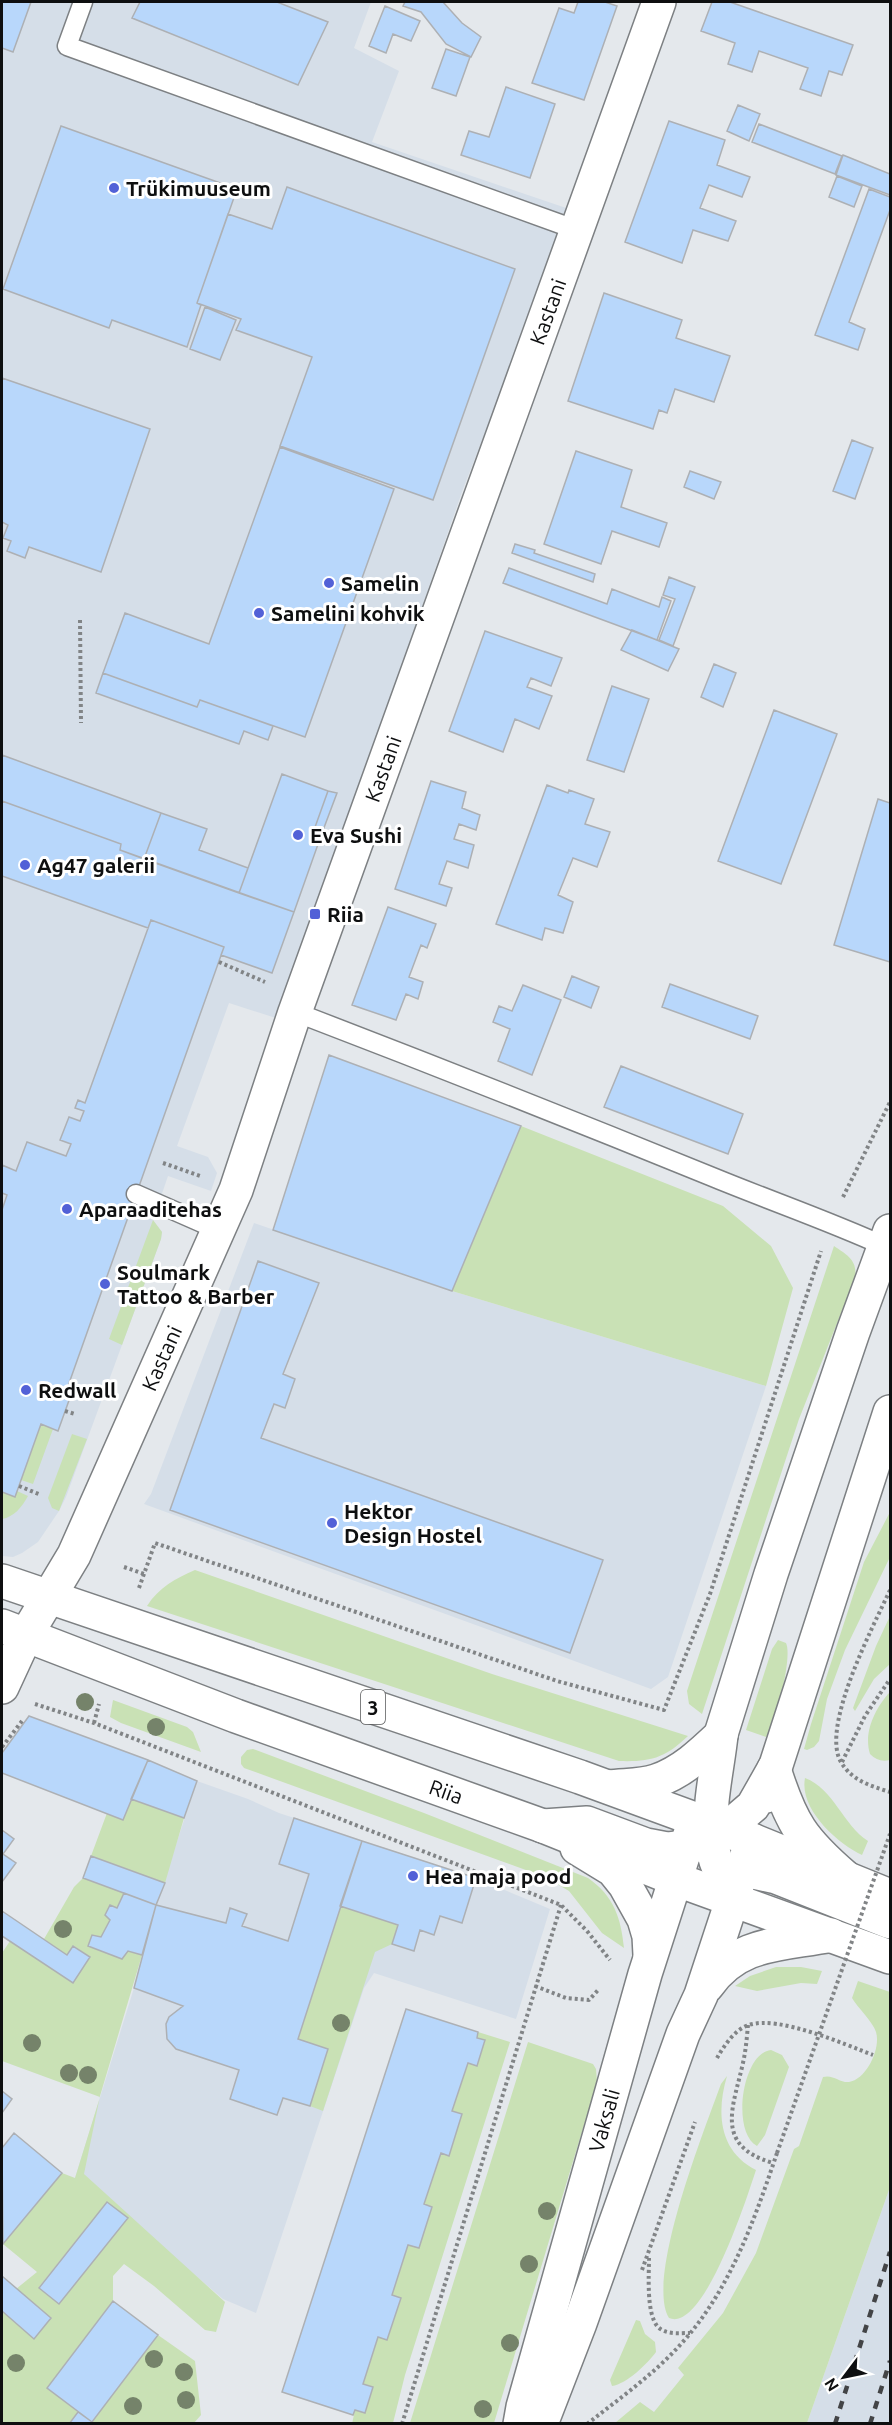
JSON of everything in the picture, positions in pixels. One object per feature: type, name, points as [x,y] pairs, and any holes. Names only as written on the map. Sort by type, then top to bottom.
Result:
[{"type":"main road","name":"Kastani","points":[[15,1694],[14,1630],[50,1597],[74,1555],[236,1190],[295,1012],[659,2]]},
{"type":"main road","points":[[888,1245],[771,1574],[721,1735],[707,1836],[716,1886],[753,1872],[776,1877],[891,1922]]},
{"type":"main road","points":[[543,1826],[588,1823],[646,1845],[667,1849],[707,1836],[774,1769],[891,1412]]},
{"type":"main road","name":"3","points":[[2,1581],[609,1787],[707,1836],[849,1880],[891,1896]]},
{"type":"main road","name":"Riia","points":[[14,1630],[236,1716],[716,1886],[831,1935],[891,1957]]},
{"type":"main road","points":[[609,1787],[655,1781],[673,1773],[699,1756],[721,1735]]},
{"type":"main road","points":[[774,1769],[790,1816],[805,1839],[849,1880]]},
{"type":"main road","points":[[543,1826],[612,1870],[625,1885],[644,1919],[649,1936],[650,1960]]},
{"type":"main road","name":"Vaksali","points":[[541,2424],[580,2323],[683,2034],[701,1995],[716,1886],[707,1836]]},
{"type":"main road","name":"Vaksali","points":[[520,2424],[650,1960],[716,1886]]},
{"type":"main road","points":[[701,1995],[722,1968],[746,1951],[831,1935]]},
{"type":"lane","points":[[83,2],[67,46],[577,230]]},
{"type":"lane","points":[[295,1012],[888,1245]]},
{"type":"lane","points":[[136,1194],[218,1230]]},
{"type":"path","points":[[80,620],[81,723]]},
{"type":"path","points":[[219,962],[270,983]]},
{"type":"path","points":[[138,1592],[155,1543],[557,1681],[664,1710],[710,1594],[831,1222],[891,1102]]},
{"type":"path","points":[[163,1163],[204,1178]]},
{"type":"path","points":[[65,1411],[75,1414]]},
{"type":"path","points":[[19,1486],[41,1495]]},
{"type":"path","points":[[124,1567],[144,1574]]},
{"type":"path","points":[[891,1590],[858,1660],[834,1738],[841,1763],[858,1781],[891,1792]]},
{"type":"path","points":[[841,1763],[865,1716],[891,1679]]},
{"type":"path","points":[[15,1694],[35,1704],[94,1723],[561,1905],[587,1931],[610,1961]]},
{"type":"path","points":[[94,1723],[101,1695]]},
{"type":"path","points":[[2,1747],[35,1704]]},
{"type":"path","points":[[587,2424],[637,2385],[680,2345],[724,2286],[749,2230],[891,1834]]},
{"type":"path","points":[[402,2424],[561,1905]]},
{"type":"path","points":[[535,1986],[566,1998],[589,2000],[605,1983]]},
{"type":"path","points":[[713,2068],[717,2056],[734,2035],[748,2025],[770,2023],[804,2030],[873,2055]]},
{"type":"path","points":[[748,2025],[744,2059],[732,2110],[736,2136],[740,2146],[748,2154],[773,2163]]},
{"type":"path","points":[[690,2333],[671,2333],[659,2328],[652,2317],[649,2254],[698,2113]]},
{"type":"shaded area","points":[[2,2],[371,2],[354,48],[399,71],[372,142],[572,210],[463,489],[279,1019],[229,1003],[177,1146],[208,1157],[217,1173],[211,1191],[168,1176],[153,1220],[162,1232],[161,1239],[66,1497],[38,1542],[13,1557],[2,1556]]},
{"type":"shaded area","points":[[254,1223],[452,1291],[766,1386],[668,1677],[651,1689],[144,1504],[151,1494]]},
{"type":"shaded area","points":[[197,1781],[279,1813],[476,1878],[550,1909],[516,2019],[374,1973],[364,1988],[256,2313],[223,2299],[128,2218],[75,2178],[134,1988],[156,1905]]},
{"type":"shaded area","points":[[890,2187],[890,2423],[807,2423]]},
{"type":"green space","points":[[521,1126],[723,1206],[771,1246],[793,1288],[766,1386],[452,1291]]},
{"type":"green space","points":[[153,1220],[162,1232],[161,1239],[122,1345],[109,1339]]},
{"type":"green space","points":[[834,1246],[853,1262],[855,1278],[799,1419],[702,1714],[689,1704],[687,1691]]},
{"type":"green space","points":[[41,1424],[53,1429],[33,1484],[21,1480]]},
{"type":"green space","points":[[72,1434],[87,1439],[59,1511],[52,1508],[48,1498]]},
{"type":"green space","points":[[17,1491],[28,1496],[17,1511],[2,1519],[2,1492],[15,1497]]},
{"type":"green space","points":[[890,1512],[890,1557],[845,1650],[827,1699],[819,1741],[814,1747],[804,1749],[864,1562]]},
{"type":"green space","points":[[195,1570],[492,1674],[688,1736],[657,1757],[640,1761],[619,1761],[147,1606],[168,1584]]},
{"type":"green space","points":[[890,1616],[890,1664],[874,1679],[855,1711],[853,1708]]},
{"type":"green space","points":[[778,1640],[786,1643],[787,1662],[778,1706],[766,1737],[746,1730],[772,1649]]},
{"type":"green space","points":[[890,1692],[890,1760],[882,1761],[870,1754],[868,1737],[872,1720]]},
{"type":"green space","points":[[113,1700],[187,1727],[193,1732],[201,1752],[110,1717]]},
{"type":"green space","points":[[253,1749],[588,1878],[604,1892],[615,1908],[624,1948],[602,1933],[569,1891],[545,1877],[244,1768],[241,1764],[241,1757],[247,1750]]},
{"type":"green space","points":[[805,1778],[824,1790],[852,1826],[868,1841],[862,1855],[831,1834],[822,1824],[808,1801]]},
{"type":"green space","points":[[131,1799],[184,1818],[165,1883],[91,1856],[107,1813]]},
{"type":"green space","points":[[83,1878],[124,1893],[117,1908],[110,1905],[105,1915],[110,1920],[101,1937],[92,1935],[88,1946],[122,1959],[128,1951],[142,1955],[100,2097],[2,2061],[2,1953],[10,1941],[73,1983],[90,1957],[74,1946],[67,1955],[44,1939],[74,1887]]},
{"type":"green space","points":[[340,1906],[398,1925],[392,1944],[375,1952],[323,2111],[310,2106],[328,2049],[298,2039]]},
{"type":"green space","points":[[776,1967],[801,1967],[822,1971],[817,1984],[801,1983],[757,1991],[735,1986],[750,1976]]},
{"type":"green space","points":[[858,1981],[890,1992],[890,2187],[807,2423],[615,2423],[640,2402],[654,2412],[684,2375],[678,2368],[723,2313],[756,2253],[794,2149],[799,2146],[823,2077],[849,2082],[856,2080],[871,2062],[876,2046],[876,2032],[852,1998]]},
{"type":"green space","points":[[478,2032],[510,2042],[405,2375],[393,2423],[352,2424],[355,2410],[365,2413],[373,2387],[363,2384],[378,2337],[387,2339],[400,2298],[392,2295],[408,2245],[419,2248],[432,2207],[424,2204],[441,2153],[449,2155],[462,2114],[452,2111],[468,2063],[477,2066],[485,2041],[477,2038]]},
{"type":"green space","points":[[528,2042],[593,2064],[596,2069],[597,2082],[494,2423],[410,2423]]},
{"type":"green space","points":[[771,2050],[782,2055],[789,2067],[765,2135],[757,2146],[749,2138],[744,2126],[743,2094],[753,2064],[761,2054]]},
{"type":"green space","points":[[727,2076],[722,2104],[724,2130],[734,2152],[756,2170],[723,2259],[710,2284],[696,2305],[682,2317],[669,2318],[664,2299],[665,2271],[671,2238],[691,2167],[721,2084]]},
{"type":"green space","points":[[99,2099],[84,2174],[225,2302],[216,2332],[205,2330],[154,2286],[124,2264],[113,2276],[113,2301],[47,2388],[78,2412],[69,2423],[2,2423],[2,2311],[34,2339],[51,2318],[16,2289],[37,2272],[3,2244],[62,2173],[75,2178]],"holes":[[[107,2202],[128,2218],[59,2304],[39,2287]]]},
{"type":"green space","points":[[636,2320],[640,2321],[645,2334],[655,2342],[656,2352],[643,2367],[612,2386],[610,2380]]},
{"type":"green space","points":[[158,2335],[195,2361],[201,2415],[194,2423],[94,2424],[92,2422]]},
{"type":"building","points":[[2,2],[31,2],[13,52],[2,48]]},
{"type":"building","points":[[140,2],[277,2],[328,22],[298,85],[132,18]]},
{"type":"building","points":[[405,2],[443,2],[462,23],[481,37],[471,57],[446,44],[421,12],[403,6]]},
{"type":"building","points":[[578,2],[605,2],[617,6],[584,100],[532,83],[559,8],[574,13]]},
{"type":"building","points":[[712,2],[730,2],[853,45],[842,75],[829,71],[821,96],[800,89],[808,68],[759,51],[752,72],[728,64],[735,43],[701,31]]},
{"type":"building","points":[[385,6],[420,21],[411,41],[393,34],[386,53],[369,46]]},
{"type":"building","points":[[446,49],[470,57],[456,96],[432,88]]},
{"type":"building","points":[[506,87],[555,104],[530,178],[461,155],[469,131],[489,137]]},
{"type":"building","points":[[738,105],[760,114],[749,141],[727,131]]},
{"type":"building","points":[[669,121],[725,140],[717,165],[750,177],[742,197],[709,185],[700,208],[736,221],[728,241],[693,230],[682,263],[625,242]]},
{"type":"building","points":[[759,124],[842,156],[835,174],[752,142]]},
{"type":"building","points":[[61,126],[237,189],[197,303],[201,305],[187,347],[112,320],[109,328],[3,289]]},
{"type":"building","points":[[843,155],[890,174],[890,195],[836,175]]},
{"type":"building","points":[[837,176],[862,186],[854,207],[829,197]]},
{"type":"building","points":[[287,187],[515,269],[433,500],[280,446],[312,357],[236,330],[241,319],[197,303],[228,214],[272,229]]},
{"type":"building","points":[[869,189],[890,197],[890,210],[849,322],[865,329],[858,350],[815,335]]},
{"type":"building","points":[[604,293],[682,320],[676,338],[730,356],[714,402],[675,389],[667,413],[659,410],[653,429],[568,401]]},
{"type":"building","points":[[205,307],[236,320],[220,360],[190,349]]},
{"type":"building","points":[[2,378],[150,429],[101,572],[29,547],[25,558],[7,551],[11,541],[3,538],[8,525],[2,522]]},
{"type":"building","points":[[852,440],[873,448],[855,499],[833,491]]},
{"type":"building","points":[[280,447],[394,489],[305,737],[200,700],[197,707],[103,673],[125,613],[209,644]]},
{"type":"building","points":[[576,451],[632,470],[621,507],[667,523],[659,547],[612,531],[601,564],[544,544]]},
{"type":"building","points":[[690,471],[721,482],[714,499],[684,487]]},
{"type":"building","points":[[515,544],[595,574],[593,582],[512,553]]},
{"type":"building","points":[[509,568],[607,604],[612,589],[659,607],[662,597],[671,601],[657,640],[503,583]]},
{"type":"building","points":[[669,577],[695,587],[673,646],[659,640],[675,599],[663,595]]},
{"type":"building","points":[[632,630],[679,649],[668,671],[621,650]]},
{"type":"building","points":[[485,631],[562,658],[551,686],[531,678],[527,687],[552,696],[539,729],[515,719],[503,752],[449,731]]},
{"type":"building","points":[[714,664],[736,673],[723,707],[701,697]]},
{"type":"building","points":[[103,673],[197,707],[200,700],[273,726],[268,740],[244,731],[239,744],[96,693]]},
{"type":"building","points":[[612,686],[649,699],[624,772],[587,760]]},
{"type":"building","points":[[774,710],[837,734],[781,884],[718,861]]},
{"type":"building","points":[[2,755],[161,813],[144,859],[120,850],[121,844],[2,801]]},
{"type":"building","points":[[282,774],[328,791],[314,830],[322,833],[294,912],[239,893]]},
{"type":"building","points":[[431,781],[466,792],[462,808],[480,815],[476,830],[459,824],[454,839],[474,845],[468,868],[447,861],[439,884],[452,888],[446,906],[395,889]]},
{"type":"building","points":[[547,785],[594,799],[585,824],[610,832],[597,867],[573,858],[558,895],[573,902],[563,933],[545,928],[542,940],[496,924]]},
{"type":"building","points":[[328,791],[337,793],[322,833],[314,830]]},
{"type":"building","points":[[878,799],[890,803],[890,962],[834,945]]},
{"type":"building","points":[[2,801],[121,844],[120,850],[294,912],[272,973],[221,955],[224,947],[151,920],[148,928],[2,876]]},
{"type":"building","points":[[161,813],[207,829],[199,850],[248,868],[239,893],[144,859]]},
{"type":"building","points":[[388,907],[436,924],[427,948],[421,945],[409,977],[423,982],[418,999],[406,994],[396,1020],[352,1005]]},
{"type":"building","name":"Aparaaditehas","points":[[151,920],[224,947],[67,1389],[72,1392],[58,1431],[41,1424],[15,1497],[2,1492],[2,1210],[7,1195],[2,1193],[2,1165],[16,1171],[27,1142],[66,1156],[71,1144],[60,1140],[69,1117],[80,1121],[84,1111],[75,1108],[78,1100],[85,1103]]},
{"type":"building","points":[[572,976],[599,987],[591,1008],[564,997]]},
{"type":"building","points":[[670,984],[758,1016],[750,1039],[662,1007]]},
{"type":"building","points":[[523,985],[561,1000],[532,1075],[498,1061],[510,1029],[493,1022],[499,1006],[512,1011]]},
{"type":"building","points":[[329,1055],[521,1126],[452,1291],[273,1230]]},
{"type":"building","points":[[621,1066],[743,1114],[728,1154],[604,1107]]},
{"type":"building","points":[[258,1261],[319,1283],[283,1374],[295,1379],[285,1408],[274,1404],[261,1438],[603,1560],[570,1653],[170,1510]]},
{"type":"building","points":[[29,1716],[148,1760],[123,1820],[2,1773],[2,1753]]},
{"type":"building","points":[[148,1760],[197,1781],[184,1818],[131,1799]]},
{"type":"building","points":[[294,1818],[362,1841],[298,2039],[328,2049],[310,2106],[283,2098],[277,2115],[230,2099],[239,2070],[176,2049],[167,2039],[166,2024],[169,2017],[183,2006],[134,1988],[156,1905],[226,1923],[230,1908],[247,1914],[242,1926],[288,1941],[309,1874],[279,1864]]},
{"type":"building","points":[[2,1830],[14,1839],[3,1854],[16,1863],[2,1882]]},
{"type":"building","points":[[362,1841],[476,1878],[462,1923],[440,1916],[434,1935],[420,1930],[414,1951],[392,1944],[398,1925],[340,1906]]},
{"type":"building","points":[[91,1856],[165,1883],[156,1905],[83,1878]]},
{"type":"building","points":[[124,1893],[156,1905],[142,1955],[128,1951],[122,1959],[88,1946],[92,1935],[101,1937],[110,1920],[105,1915],[110,1905],[117,1908]]},
{"type":"building","points":[[2,1911],[67,1955],[73,1946],[90,1957],[73,1983],[2,1936]]},
{"type":"building","points":[[406,2009],[478,2032],[477,2038],[485,2040],[477,2066],[468,2063],[452,2111],[462,2114],[449,2156],[441,2153],[424,2204],[432,2207],[419,2248],[408,2245],[392,2295],[401,2298],[387,2340],[378,2337],[363,2384],[373,2387],[365,2413],[355,2410],[353,2415],[282,2392]]},
{"type":"building","points":[[2,2091],[12,2099],[2,2113]]},
{"type":"building","points":[[14,2133],[62,2173],[3,2244],[2,2148]]},
{"type":"building","points":[[107,2202],[128,2218],[59,2304],[39,2288]]},
{"type":"building","points":[[2,2276],[51,2318],[34,2339],[2,2311]]},
{"type":"building","points":[[113,2301],[158,2335],[92,2422],[47,2388]]},
{"type":"building","points":[[78,2412],[92,2422],[94,2424],[69,2424]]},
{"type":"railway","points":[[835,2424],[890,2252]]},
{"type":"railway","points":[[870,2424],[890,2361]]},
{"type":"place","name":"Trükimuuseum","points":[[114,188]]},
{"type":"place","name":"Samelin","points":[[329,583]]},
{"type":"place","name":"Samelini kohvik","points":[[259,613]]},
{"type":"place","name":"Eva Sushi","points":[[298,835]]},
{"type":"place","name":"Ag47 galerii","points":[[25,865]]},
{"type":"place","name":"Riia","points":[[315,914]]},
{"type":"place","name":"Aparaaditehas","points":[[67,1209]]},
{"type":"place","name":"Soulmark Tattoo & Barber","points":[[105,1284]]},
{"type":"place","name":"Redwall","points":[[26,1390]]},
{"type":"place","name":"Hektor Design Hostel","points":[[332,1523]]},
{"type":"place","name":"Hea maja pood","points":[[413,1876]]}]
